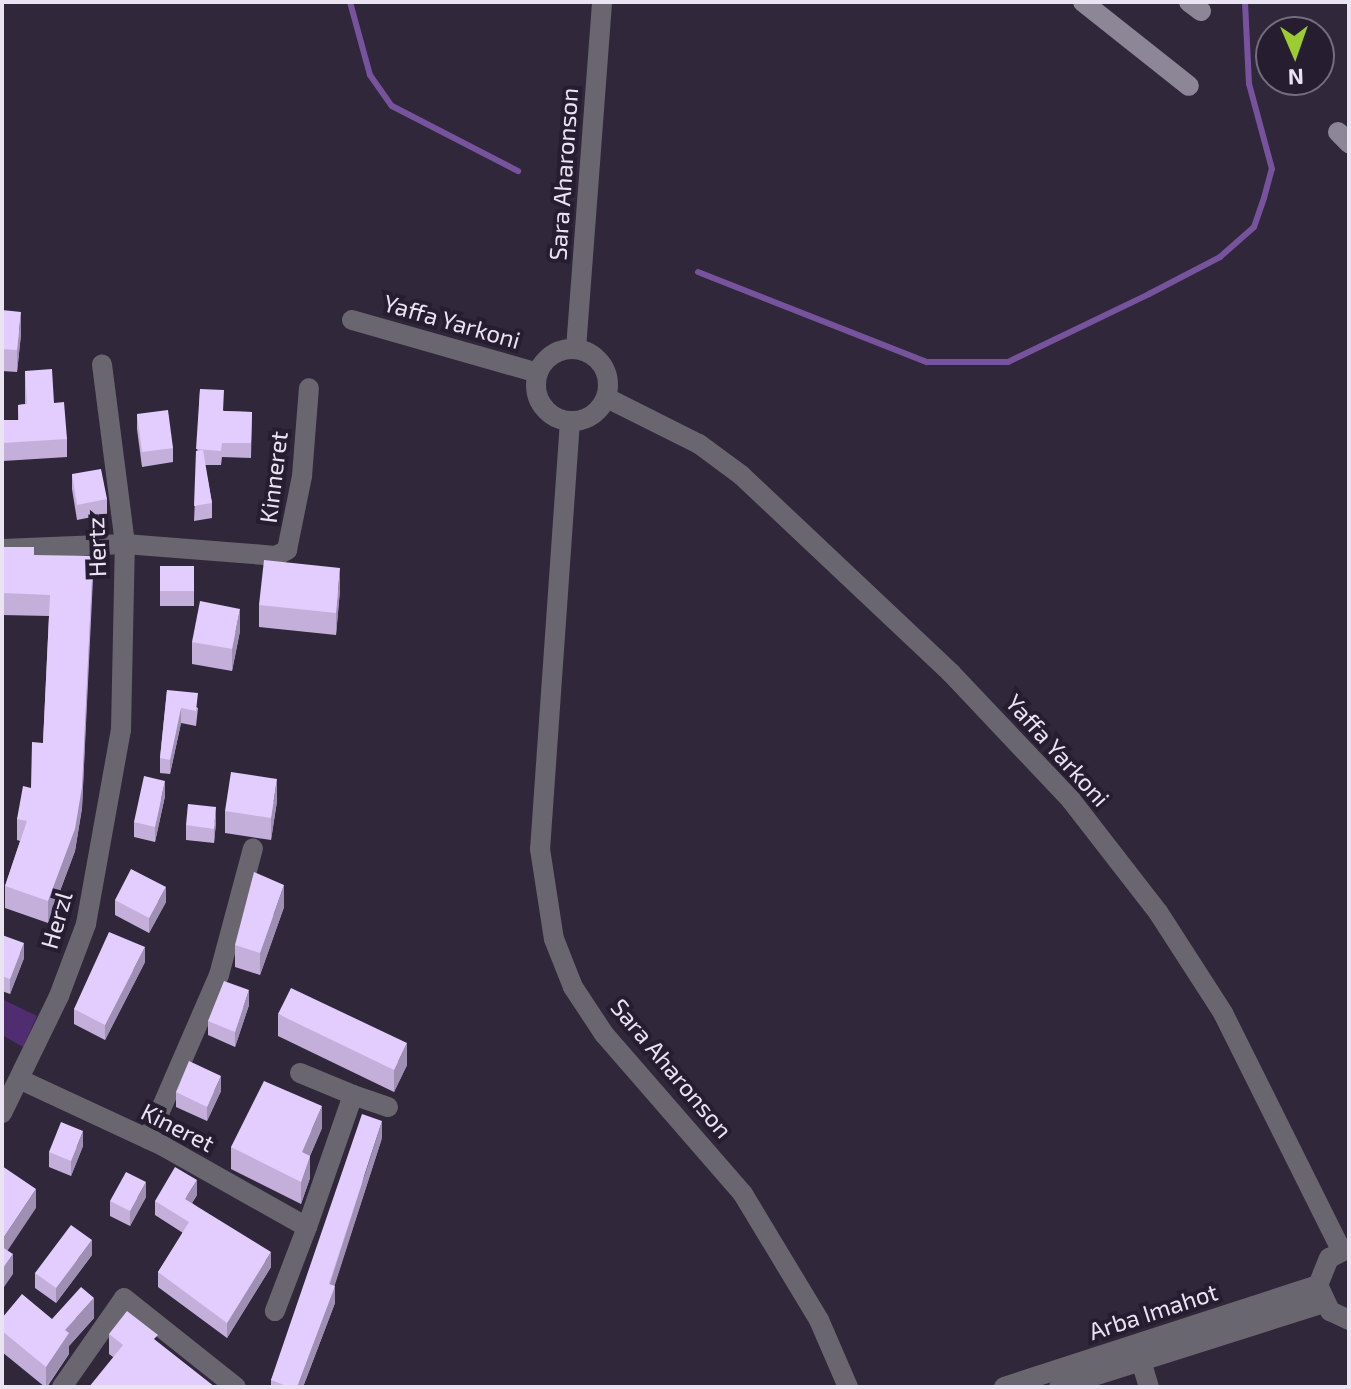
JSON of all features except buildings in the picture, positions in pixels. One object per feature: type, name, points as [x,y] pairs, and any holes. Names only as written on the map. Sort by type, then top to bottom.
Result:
[{"type":"main road","points":[[1083,2],[1189,86]]},
{"type":"street","name":"Sara Aharonson","points":[[576,349],[602,2]]},
{"type":"street","name":"Yaffa Yarkoni","points":[[352,320],[538,373]]},
{"type":"street","points":[[576,349],[598,358],[606,370],[607,398],[587,419],[570,421],[547,412],[538,400],[538,373],[557,351],[576,349]]},
{"type":"street","name":"Hertz","points":[[102,364],[125,544],[121,730]]},
{"type":"street","name":"Kinneret","points":[[125,544],[276,556],[287,550],[302,476],[309,388]]},
{"type":"street","name":"Yaffa Yarkoni","points":[[607,398],[699,444],[752,484],[951,673],[1071,800],[1158,912],[1223,1013],[1345,1249]]},
{"type":"street","name":"Sara Aharonson","points":[[570,421],[540,849],[554,939],[573,987],[604,1034],[743,1194],[819,1320],[848,1387]]},
{"type":"street","points":[[2,549],[125,544]]},
{"type":"street","name":"Herzl","points":[[2,1113],[21,1080],[86,924],[121,730]]},
{"type":"street","points":[[148,1139],[219,975],[253,848]]},
{"type":"street","points":[[300,1073],[388,1107]]},
{"type":"street","name":"Kineret","points":[[21,1080],[148,1139],[307,1227]]},
{"type":"street","points":[[275,1311],[353,1095]]},
{"type":"street","points":[[1345,1249],[1329,1258],[1321,1294],[1349,1320]]},
{"type":"street","name":"Arba Imahot","points":[[1059,1387],[1141,1361],[1321,1294]]},
{"type":"street","name":"Arba Imahot","points":[[1004,1387],[1321,1294]]},
{"type":"street","points":[[62,1387],[124,1298],[236,1387]]},
{"type":"street","points":[[1141,1361],[1149,1387]]},
{"type":"shaded area","points":[[2,999],[37,1016],[23,1047],[2,1035]]},
{"type":"waterway","points":[[350,2],[370,75],[392,106],[518,171]]},
{"type":"waterway","points":[[698,272],[927,362],[1008,362],[1149,294],[1220,257],[1254,227],[1264,198],[1272,169],[1249,84],[1245,2]]}]
